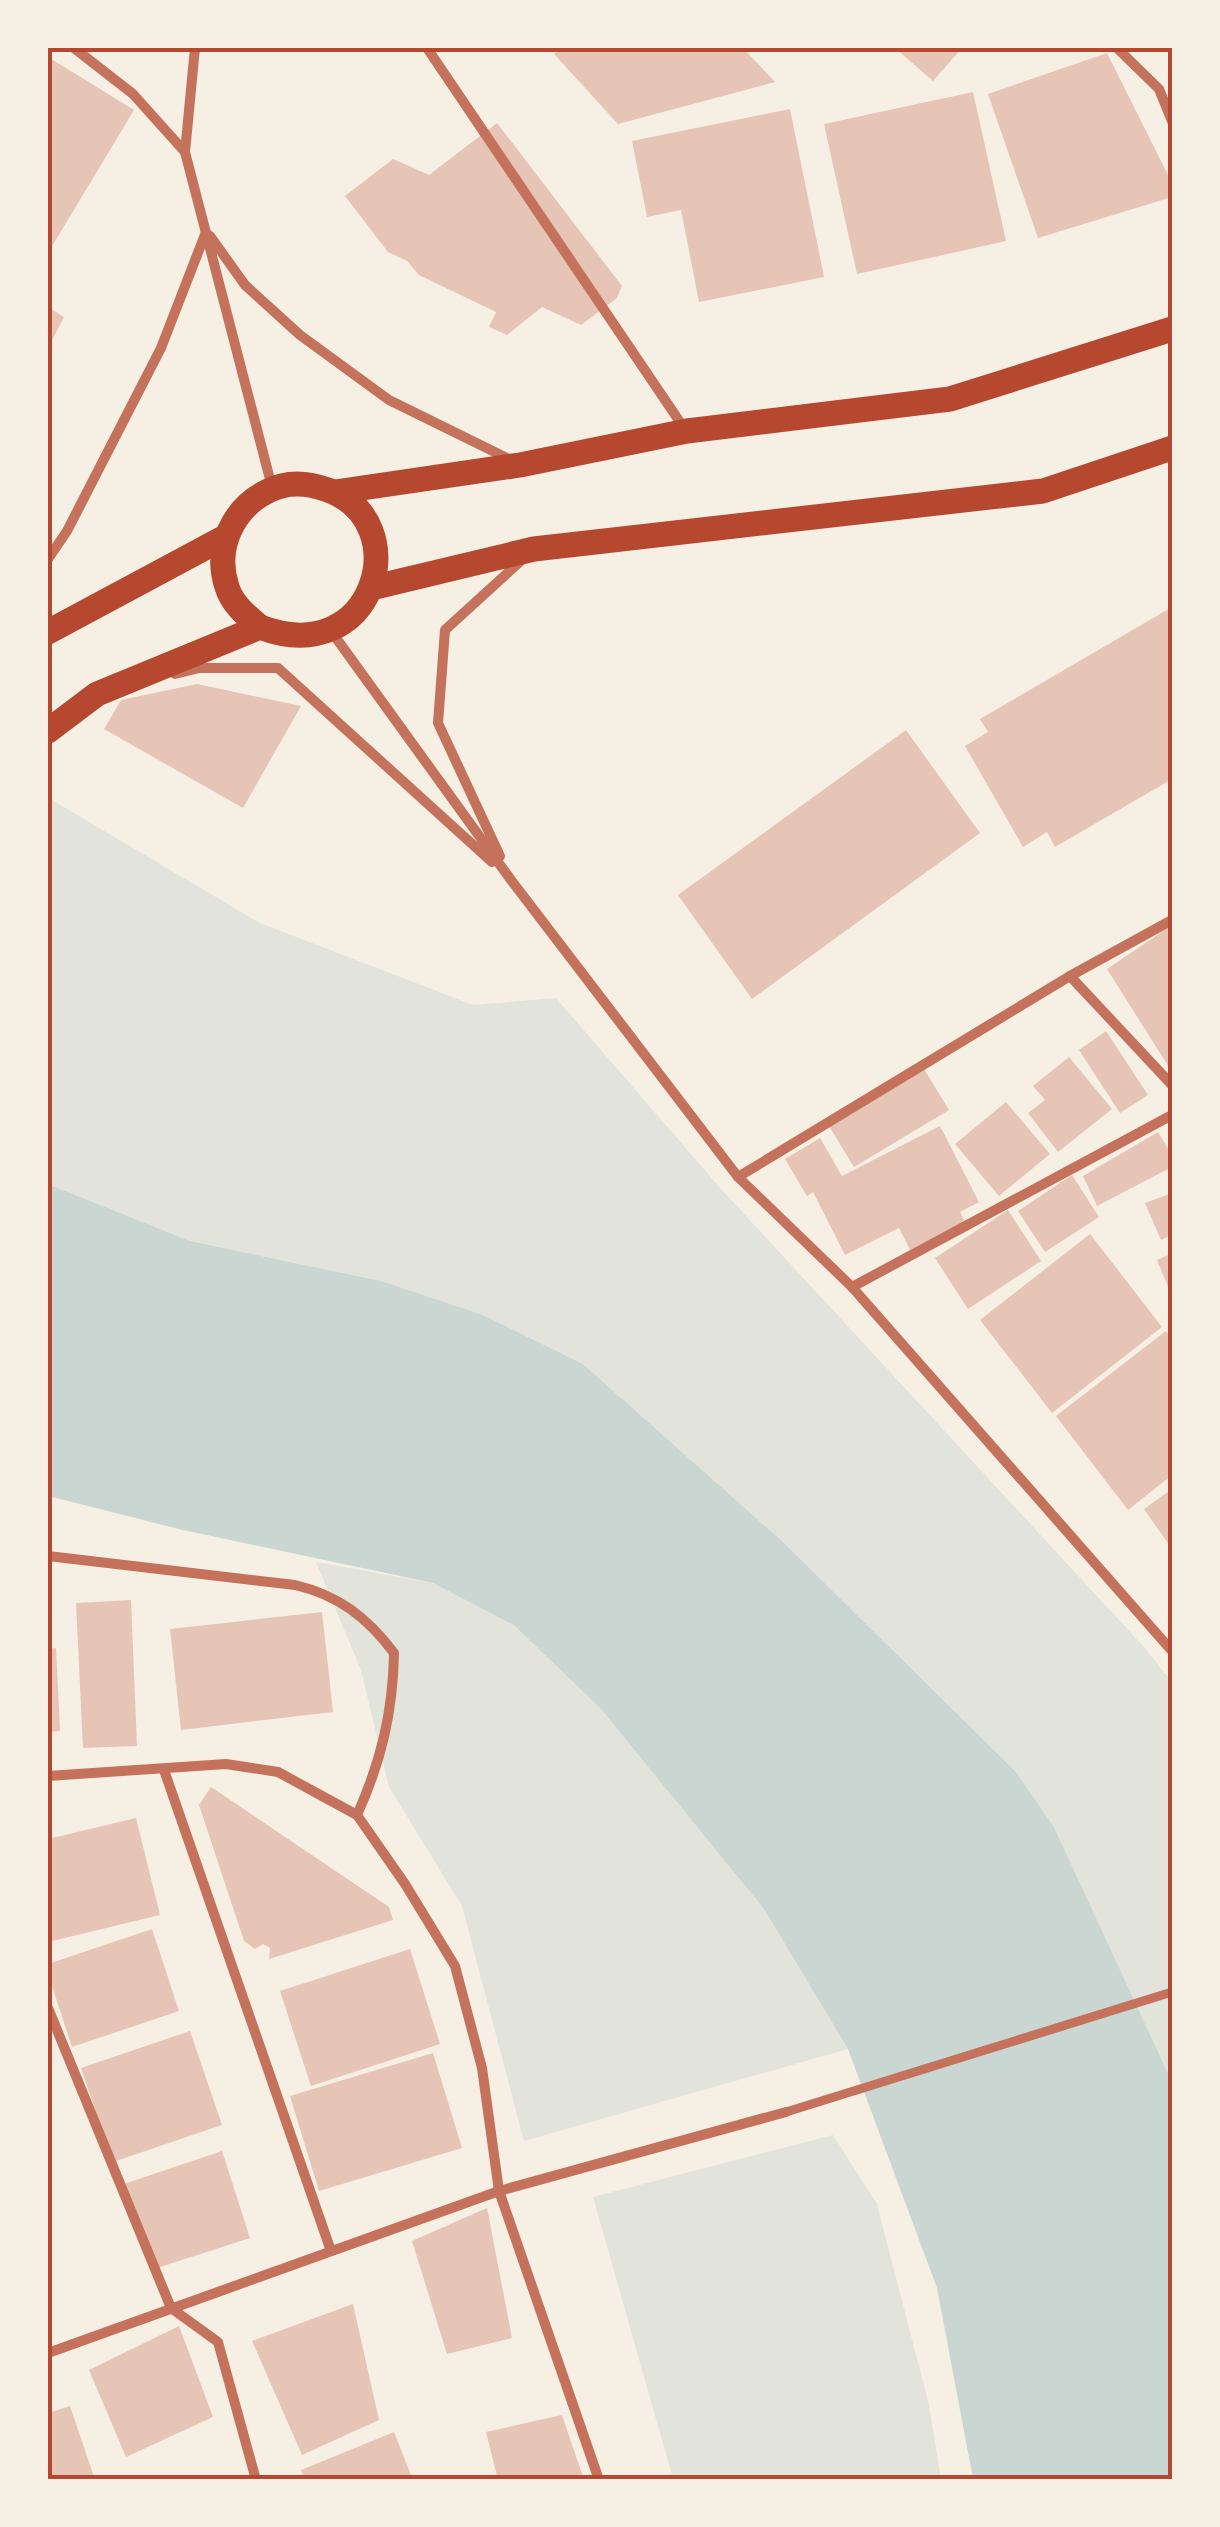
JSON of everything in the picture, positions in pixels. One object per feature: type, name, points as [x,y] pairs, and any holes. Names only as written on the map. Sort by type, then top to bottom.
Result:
[{"type":"main road","points":[[335,492],[367,523],[376,566],[371,588],[348,620],[330,631],[308,637],[283,636],[260,627],[240,610],[227,588],[223,562],[226,536],[237,516],[272,488],[304,484],[335,492],[520,464],[686,431],[950,398],[1172,329]]},
{"type":"main road","points":[[371,588],[534,549],[1044,490],[1172,448]]},
{"type":"main road","points":[[48,632],[226,536]]},
{"type":"main road","points":[[48,731],[96,694],[260,627]]},
{"type":"street","points":[[74,48],[133,94],[185,152]]},
{"type":"street","points":[[195,48],[185,152],[272,488]]},
{"type":"street","points":[[427,48],[686,431]]},
{"type":"street","points":[[1117,48],[1160,90],[1172,121]]},
{"type":"street","points":[[206,231],[244,285],[300,335],[389,400],[520,464]]},
{"type":"street","points":[[48,559],[67,532],[161,348],[206,231]]},
{"type":"street","points":[[511,880],[438,722],[445,630],[534,549]]},
{"type":"street","points":[[330,631],[511,880],[738,1177],[852,1287],[1172,1651]]},
{"type":"street","points":[[96,694],[199,668],[278,668],[511,880]]},
{"type":"street","points":[[738,1177],[1070,976],[1172,920]]},
{"type":"street","points":[[1070,976],[1172,1085]]},
{"type":"street","points":[[852,1287],[1172,1114]]},
{"type":"street","points":[[48,1556],[295,1585],[318,1590],[358,1613],[394,1652],[394,1671],[387,1733],[375,1775],[357,1815]]},
{"type":"street","points":[[48,1776],[226,1764],[278,1772],[357,1815],[455,1966],[482,2068],[498,2192],[599,2480]]},
{"type":"street","points":[[164,1770],[331,2250]]},
{"type":"street","points":[[48,2353],[498,2192],[786,2112],[1172,1992]]},
{"type":"street","points":[[48,2008],[170,2308],[218,2342],[256,2480]]},
{"type":"shaded area","points":[[52,800],[260,923],[473,1005],[556,998],[722,1190],[1144,1647],[1172,1682],[1172,2082],[1054,1827],[1016,1772],[782,1541],[583,1364],[483,1315],[381,1281],[190,1241],[48,1184],[48,804]]},
{"type":"shaded area","points":[[48,1184],[190,1241],[381,1281],[483,1315],[583,1364],[782,1541],[1016,1772],[1054,1827],[1172,2082],[1172,2479],[973,2479],[937,2288],[848,2049],[764,1909],[601,1709],[514,1625],[433,1583],[183,1530],[48,1496]]},
{"type":"shaded area","points":[[316,1562],[433,1583],[514,1624],[601,1709],[764,1909],[848,2049],[524,2141],[462,1906],[389,1787],[361,1670]]},
{"type":"shaded area","points":[[833,2135],[877,2204],[929,2405],[941,2479],[673,2479],[593,2197]]},
{"type":"building","points":[[562,48],[743,48],[775,82],[618,124],[554,54]]},
{"type":"building","points":[[895,48],[962,48],[933,81]]},
{"type":"building","points":[[1107,53],[1172,183],[1172,197],[1038,238],[988,94]]},
{"type":"building","points":[[48,57],[134,110],[48,253]]},
{"type":"building","points":[[973,92],[1006,241],[857,274],[824,124]]},
{"type":"building","points":[[790,109],[824,277],[699,302],[681,210],[647,217],[632,141]]},
{"type":"building","points":[[497,123],[622,286],[617,298],[581,325],[542,307],[507,335],[489,327],[496,312],[419,275],[407,261],[388,252],[345,196],[393,159],[429,175]]},
{"type":"building","points":[[48,307],[64,317],[48,348]]},
{"type":"building","points":[[1172,607],[1172,779],[1055,847],[1047,832],[1023,847],[965,746],[988,732],[980,719]]},
{"type":"building","points":[[197,684],[301,706],[243,808],[104,729],[121,700]]},
{"type":"building","points":[[906,730],[980,833],[752,999],[678,895]]},
{"type":"building","points":[[1172,925],[1172,1072],[1107,969]]},
{"type":"building","points":[[1106,1031],[1148,1095],[1120,1113],[1079,1050]]},
{"type":"building","points":[[1069,1057],[1112,1109],[1058,1152],[1028,1113],[1045,1100],[1033,1086]]},
{"type":"building","points":[[924,1069],[949,1110],[854,1167],[829,1126]]},
{"type":"building","points":[[1006,1102],[1050,1154],[999,1196],[955,1144]]},
{"type":"building","points":[[940,1126],[979,1202],[960,1212],[965,1222],[910,1250],[899,1228],[845,1255],[813,1192],[807,1196],[785,1159],[820,1138],[842,1176]]},
{"type":"building","points":[[1158,1132],[1172,1155],[1172,1167],[1097,1206],[1083,1176]]},
{"type":"building","points":[[1072,1175],[1099,1217],[1045,1252],[1018,1211]]},
{"type":"building","points":[[1172,1193],[1172,1235],[1161,1240],[1145,1203]]},
{"type":"building","points":[[1008,1210],[1041,1261],[968,1309],[935,1258]]},
{"type":"building","points":[[1090,1234],[1162,1327],[1052,1413],[980,1320]]},
{"type":"building","points":[[1172,1253],[1172,1296],[1157,1260]]},
{"type":"building","points":[[1166,1331],[1172,1339],[1172,1475],[1128,1510],[1056,1416]]},
{"type":"building","points":[[1172,1489],[1172,1549],[1144,1509]]},
{"type":"building","points":[[131,1600],[137,1746],[83,1748],[76,1603]]},
{"type":"building","points":[[322,1612],[333,1712],[181,1730],[170,1629]]},
{"type":"building","points":[[56,1648],[60,1731],[48,1732],[48,1649]]},
{"type":"building","points":[[211,1787],[389,1907],[393,1920],[269,1959],[270,1948],[263,1944],[255,1949],[244,1941],[199,1805]]},
{"type":"building","points":[[136,1818],[160,1915],[48,1942],[48,1839]]},
{"type":"building","points":[[152,1929],[179,2011],[72,2047],[48,1964]]},
{"type":"building","points":[[410,1949],[440,2044],[311,2086],[280,1991]]},
{"type":"building","points":[[190,2031],[222,2125],[113,2162],[81,2068]]},
{"type":"building","points":[[433,2053],[462,2148],[319,2191],[290,2096]]},
{"type":"building","points":[[222,2151],[250,2238],[151,2270],[124,2184]]},
{"type":"building","points":[[487,2208],[512,2338],[447,2354],[412,2241]]},
{"type":"building","points":[[353,2304],[379,2420],[302,2455],[252,2341]]},
{"type":"building","points":[[179,2326],[213,2417],[126,2457],[89,2370]]},
{"type":"building","points":[[70,2406],[95,2480],[48,2480],[48,2413]]},
{"type":"building","points":[[562,2415],[584,2480],[498,2480],[486,2432]]},
{"type":"building","points":[[394,2432],[413,2480],[305,2480],[301,2470]]}]
